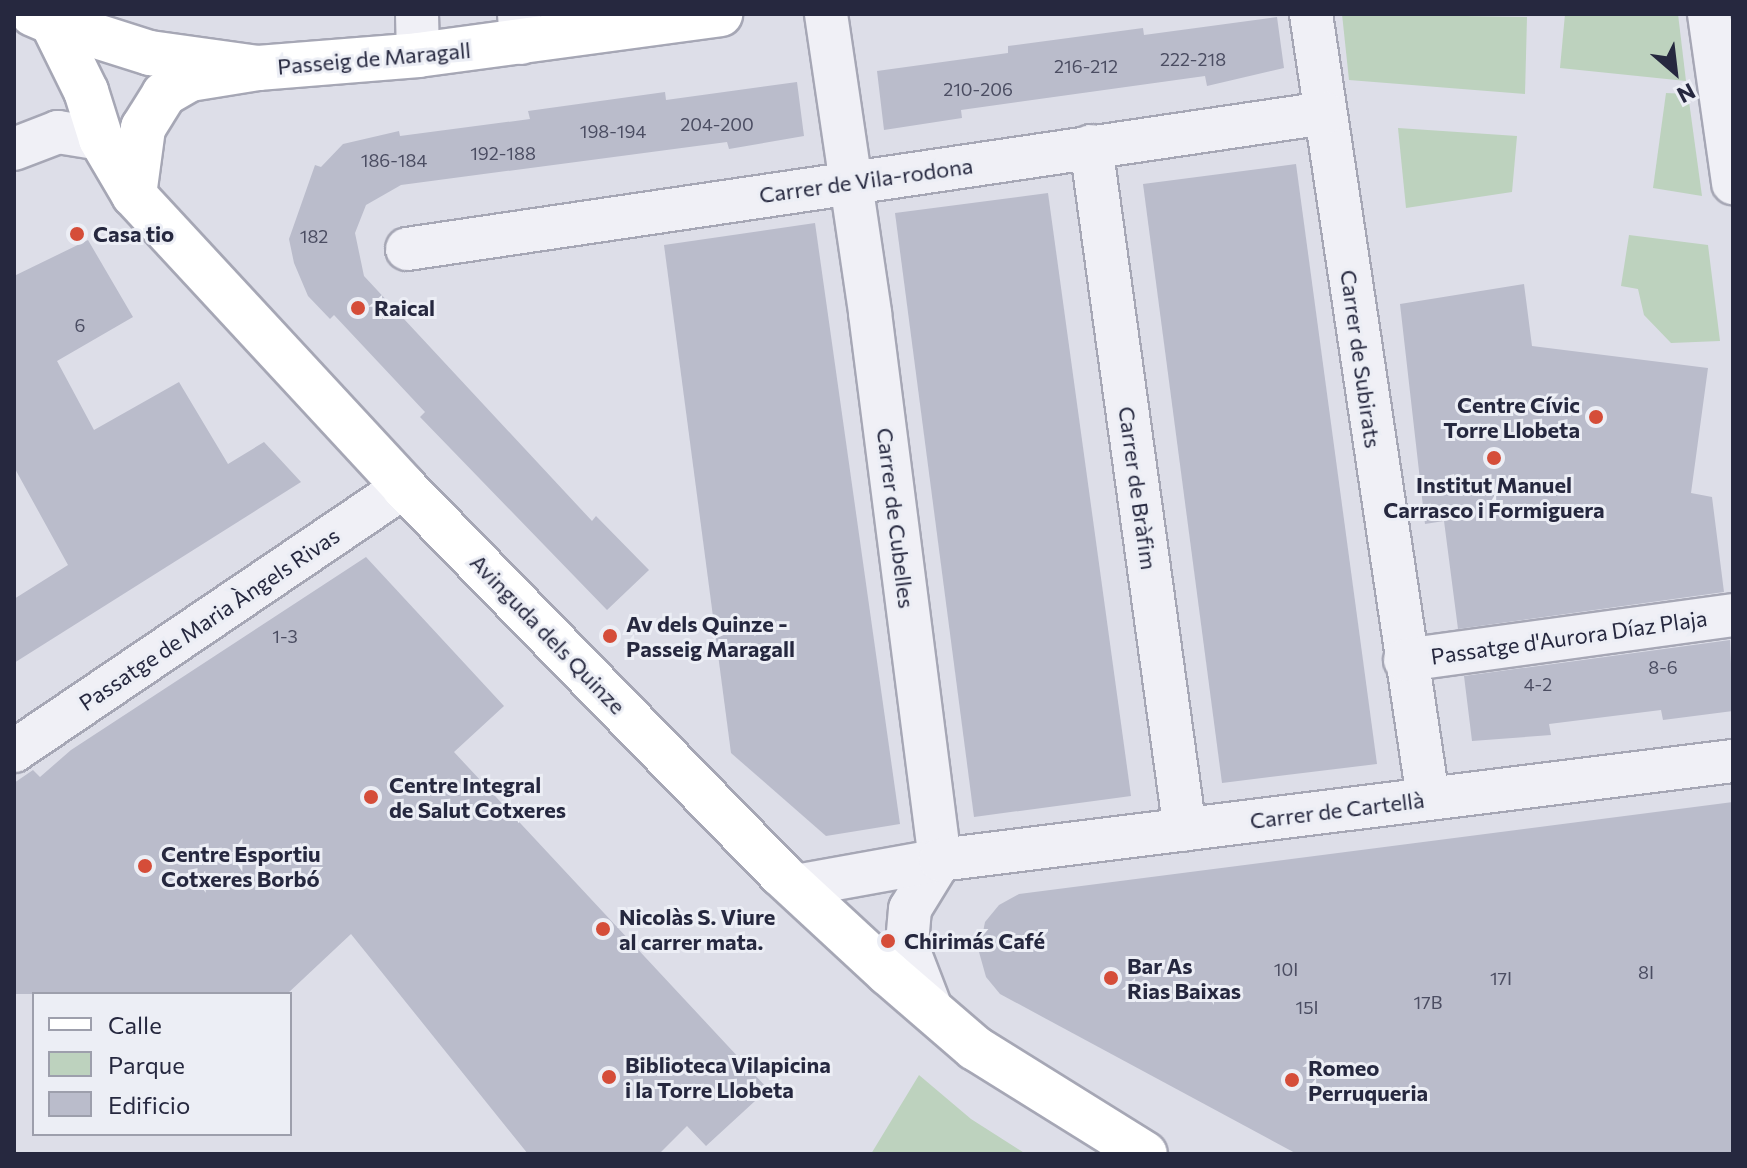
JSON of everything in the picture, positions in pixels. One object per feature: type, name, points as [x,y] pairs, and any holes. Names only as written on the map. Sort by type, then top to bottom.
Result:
[{"type":"main road","name":"Passeig de Maragall","points":[[43,18],[150,53],[258,68],[418,35],[720,14]]},
{"type":"main road","name":"Avinguda dels Quinze","points":[[43,18],[86,91],[101,139],[134,195],[404,487],[796,886],[932,1011],[975,1048],[1145,1154]]},
{"type":"main road","points":[[134,195],[143,128],[164,94],[190,79],[258,68]]},
{"type":"street","name":"Carrer de Cubelles","points":[[826,14],[940,860]]},
{"type":"street","name":"Carrer de Subirats","points":[[1311,14],[1428,798]]},
{"type":"street","points":[[1709,14],[1725,72],[1733,183]]},
{"type":"street","name":"Carrer de Vila-rodona","points":[[407,249],[1325,113]]},
{"type":"street","points":[[14,123],[14,137]]},
{"type":"street","points":[[14,149],[58,132],[101,139]]},
{"type":"street","name":"Carrer de Bràfim","points":[[1091,146],[1185,830]]},
{"type":"street","name":"Passatge de Maria Àngels Rivas","points":[[14,751],[404,487]]},
{"type":"street","name":"Passatge d'Aurora Díaz Plaja","points":[[1405,660],[1733,615]]},
{"type":"street","name":"Carrer de Cartellà","points":[[796,886],[940,860],[1733,761]]},
{"type":"street","points":[[932,1011],[907,946],[910,909],[940,860]]},
{"type":"green space","points":[[1342,14],[1527,17],[1525,94],[1349,80]]},
{"type":"green space","points":[[1565,14],[1678,14],[1686,81],[1560,68]]},
{"type":"green space","points":[[1666,93],[1688,94],[1702,196],[1653,188]]},
{"type":"green space","points":[[1398,128],[1517,136],[1512,192],[1406,208]]},
{"type":"green space","points":[[1629,235],[1708,245],[1720,341],[1671,343],[1644,315],[1638,289],[1621,286]]},
{"type":"green space","points":[[919,1075],[971,1119],[1026,1154],[871,1154]]},
{"type":"building","points":[[1277,17],[1284,68],[1207,86],[1205,76],[961,110],[962,118],[884,130],[877,71],[1008,53],[1008,46],[1143,28],[1144,35]]},
{"type":"building","points":[[797,82],[804,136],[729,149],[727,142],[401,185],[366,205],[355,233],[364,276],[592,521],[596,516],[649,570],[607,610],[420,417],[425,412],[334,315],[330,319],[308,296],[294,263],[289,239],[315,165],[321,167],[343,144],[399,131],[400,136],[530,119],[528,111],[665,92],[666,100]]},
{"type":"building","points":[[1296,164],[1377,764],[1222,783],[1143,184]]},
{"type":"building","points":[[1048,193],[1131,796],[974,817],[895,213]]},
{"type":"building","points":[[815,223],[900,824],[826,836],[731,753],[664,245]]},
{"type":"building","points":[[88,240],[133,317],[57,361],[94,430],[179,382],[228,464],[264,442],[301,482],[14,663],[14,599],[68,565],[14,467],[14,276]]},
{"type":"building","name":"Institut Manuel Carrasco i Formiguera","points":[[1524,284],[1532,346],[1708,368],[1691,493],[1712,497],[1724,592],[1458,629],[1444,521],[1425,524],[1400,304]]},
{"type":"building","name":"Centre Integral de Salut Cotxeres","points":[[366,557],[504,706],[454,752],[768,1089],[706,1146],[687,1126],[659,1154],[528,1154],[351,934],[289,992],[14,994],[14,783],[33,770],[40,777],[71,750]]},
{"type":"building","points":[[1730,640],[1733,711],[1663,720],[1661,710],[1549,724],[1551,735],[1472,741],[1464,676]]},
{"type":"building","points":[[1733,802],[1733,1154],[1297,1154],[1000,994],[986,977],[979,952],[985,922],[999,905],[1019,894]]},
{"type":"place","name":"Casa tio","points":[[77,234]]},
{"type":"place","name":"Raical","points":[[358,308]]},
{"type":"place","name":"Centre Cívic Torre Llobeta","points":[[1596,417]]},
{"type":"place","name":"Institut Manuel Carrasco i Formiguera","points":[[1494,458]]},
{"type":"place","name":"Av dels Quinze - Passeig Maragall","points":[[610,636]]},
{"type":"place","name":"Centre Integral de Salut Cotxeres","points":[[371,797]]},
{"type":"place","name":"Centre Esportiu Cotxeres Borbó","points":[[145,866]]},
{"type":"place","name":"Nicolàs S. Viure al carrer mata.","points":[[603,929]]},
{"type":"place","name":"Chirimás Café","points":[[888,941]]},
{"type":"place","name":"Bar As Rias Baixas","points":[[1111,978]]},
{"type":"place","name":"Biblioteca Vilapicina i la Torre Llobeta","points":[[609,1077]]},
{"type":"place","name":"Romeo Perruqueria","points":[[1292,1080]]}]
